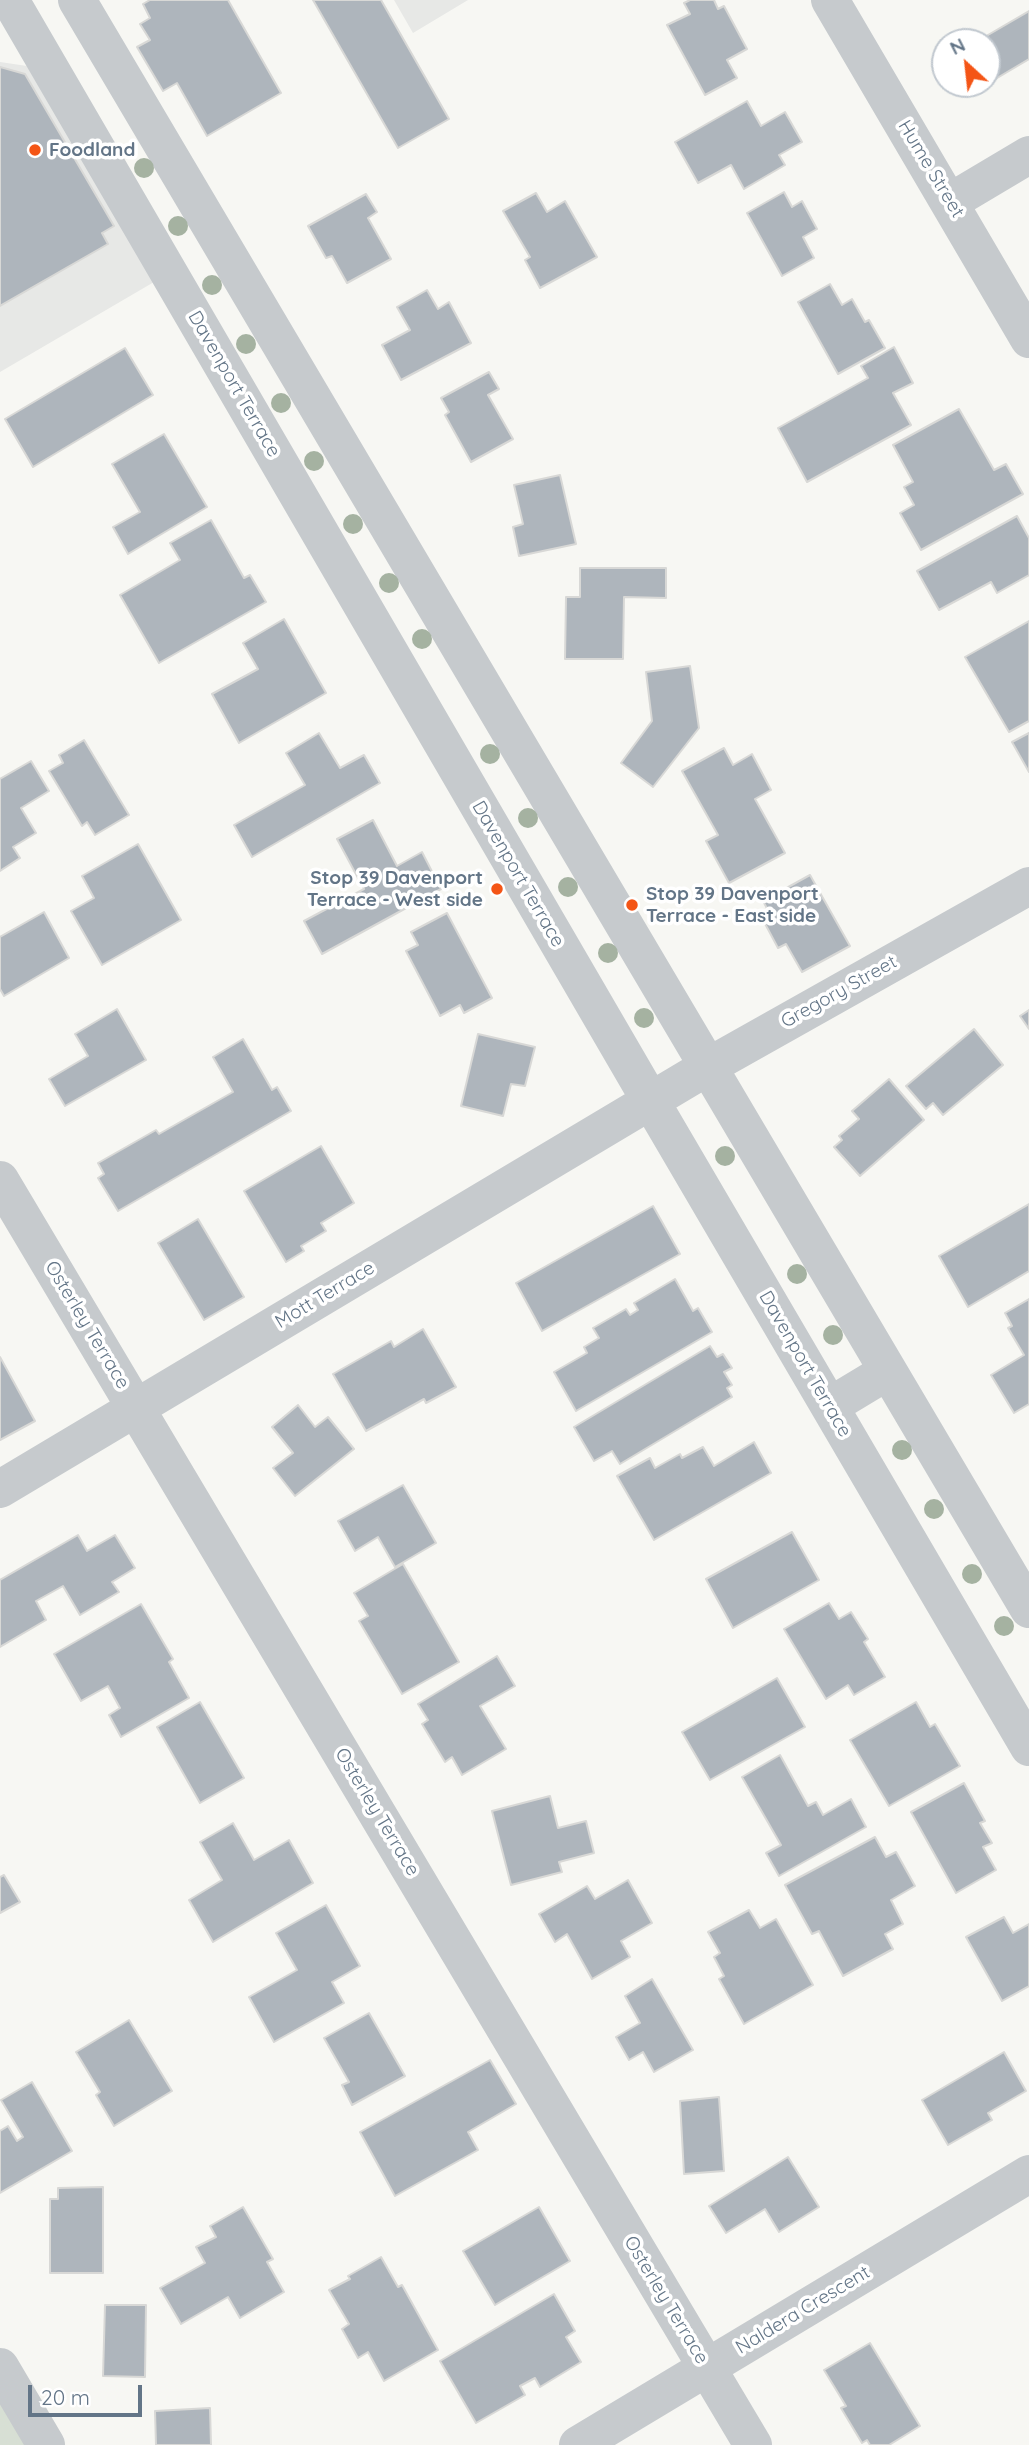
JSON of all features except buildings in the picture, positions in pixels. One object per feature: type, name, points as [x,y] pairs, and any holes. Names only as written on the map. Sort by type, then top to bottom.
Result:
[{"type":"street","name":"Davenport Terrace","points":[[10,0],[830,1406],[1017,1700],[1029,1747]]},
{"type":"street","points":[[77,0],[1029,1609]]},
{"type":"street","name":"Hume Street","points":[[830,0],[1029,339]]},
{"type":"street","points":[[950,202],[1029,155]]},
{"type":"street","name":"Gregory Street","points":[[650,1100],[1029,886]]},
{"type":"street","name":"Mott Terrace","points":[[0,1489],[650,1100]]},
{"type":"street","name":"Osterley Terrace","points":[[0,1180],[753,2445]]},
{"type":"street","points":[[830,1406],[888,1371]]},
{"type":"street","name":"Naldera Crescent","points":[[578,2445],[1029,2174]]},
{"type":"street","points":[[0,2367],[46,2445]]},
{"type":"shaded area","points":[[394,0],[468,0],[413,33]]},
{"type":"shaded area","points":[[0,62],[27,66],[154,282],[0,372]]},
{"type":"shaded area","points":[[0,2384],[36,2445],[0,2445]]},
{"type":"place","name":"Foodland","points":[[35,150]]},
{"type":"place","name":"Stop 39 Davenport Terrace - West side","points":[[497,889]]},
{"type":"place","name":"Stop 39 Davenport Terrace - East side","points":[[632,905]]}]
